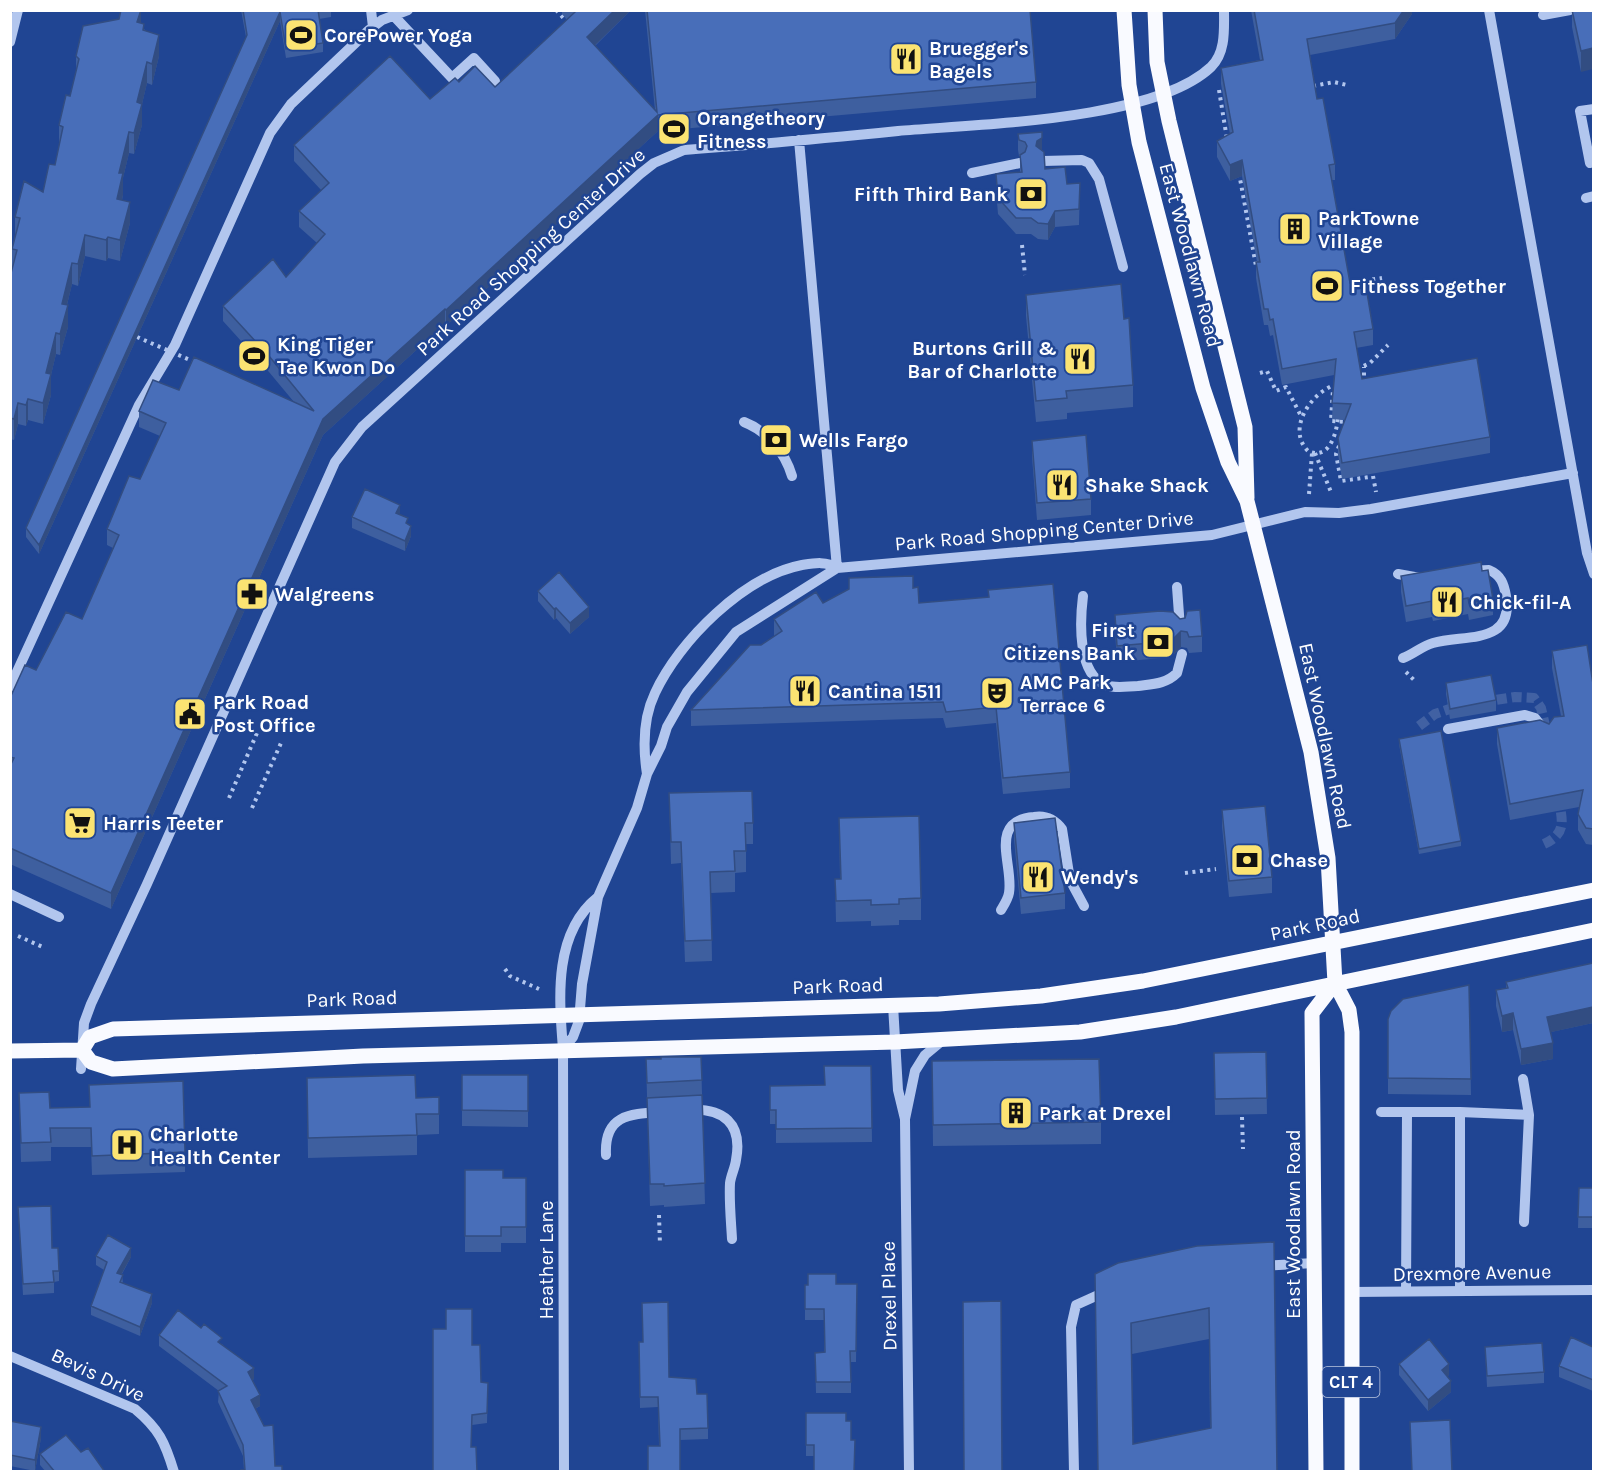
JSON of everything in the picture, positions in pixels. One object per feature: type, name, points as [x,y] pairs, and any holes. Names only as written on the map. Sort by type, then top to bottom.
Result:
[{"type":"main road","name":"East Woodlawn Road","points":[[1124,10],[1124,41],[1131,103],[1203,387],[1228,462],[1247,501],[1317,783],[1328,858],[1335,983],[1349,1010],[1352,1032],[1350,1194],[1352,1472]]},
{"type":"main road","name":"East Woodlawn Road","points":[[1155,10],[1155,52],[1163,94],[1200,256],[1245,427],[1247,501]]},
{"type":"main road","name":"Park Road","points":[[82,1050],[90,1037],[113,1029],[893,1005],[988,1001],[1070,993],[1334,943],[1593,890]]},
{"type":"main road","points":[[10,1052],[82,1050],[91,1062],[113,1069],[563,1049],[894,1042],[1111,1029],[1593,930]]},
{"type":"main road","name":"East Woodlawn Road","points":[[1316,1472],[1312,1013],[1335,983]]},
{"type":"street","points":[[10,42],[18,10]]},
{"type":"street","points":[[371,10],[373,27]]},
{"type":"street","points":[[10,687],[139,405],[175,345],[270,133],[291,104],[373,27],[393,15],[408,10]]},
{"type":"street","name":"Park Road Shopping Center Drive","points":[[81,1069],[84,1023],[91,1004],[147,884],[335,462],[350,439],[654,163],[684,150],[1068,115],[1131,103],[1163,94],[1191,82],[1217,59],[1223,40],[1224,10]]},
{"type":"street","points":[[1489,10],[1589,563],[1593,574]]},
{"type":"street","points":[[1543,15],[1570,10]]},
{"type":"street","points":[[393,15],[452,78],[474,58],[495,81]]},
{"type":"street","points":[[1590,163],[1580,111],[1593,109]]},
{"type":"street","points":[[799,140],[837,568]]},
{"type":"street","points":[[1043,161],[1082,160],[1095,170],[1123,267]]},
{"type":"street","points":[[972,173],[1020,163]]},
{"type":"street","points":[[744,422],[759,428],[787,459],[792,476]]},
{"type":"street","name":"Park Road Shopping Center Drive","points":[[647,774],[644,748],[649,708],[662,680],[697,633],[736,599],[773,574],[815,563],[825,563],[837,568],[1212,535],[1305,512],[1339,513],[1371,509],[1573,473]]},
{"type":"street","name":"Park Road Shopping Center Drive","points":[[563,1049],[573,1036],[580,1014],[582,984],[598,897],[641,799],[647,774],[657,756],[671,718],[721,649],[748,623],[828,577],[837,568]]},
{"type":"street","points":[[1403,663],[1430,643],[1494,632],[1506,621],[1508,610],[1505,588],[1496,574],[1482,568],[1456,573]]},
{"type":"street","points":[[1398,574],[1428,577]]},
{"type":"street","points":[[1177,587],[1180,628]]},
{"type":"street","points":[[1083,596],[1085,658],[1091,673],[1103,684],[1117,687],[1163,683],[1177,673],[1182,654]]},
{"type":"street","points":[[1448,729],[1526,715],[1539,722],[1546,733]]},
{"type":"street","points":[[1001,910],[1009,890],[1005,843],[1007,831],[1016,822],[1033,817],[1048,818],[1062,829],[1070,880],[1084,906]]},
{"type":"street","points":[[10,894],[59,916]]},
{"type":"street","name":"Park Road Shopping Center Drive","points":[[563,1049],[561,970],[567,945],[578,920],[598,897]]},
{"type":"street","name":"Drexel Place","points":[[893,1005],[898,1090],[905,1119]]},
{"type":"street","name":"Drexel Place","points":[[909,1472],[905,1119],[915,1071],[925,1055],[943,1040]]},
{"type":"street","name":"Heather Lane","points":[[563,1049],[564,1472]]},
{"type":"street","points":[[1523,1079],[1529,1114],[1524,1222]]},
{"type":"street","points":[[606,1155],[609,1134],[621,1117],[636,1113],[712,1110],[723,1115],[733,1126],[737,1152],[730,1185],[732,1239]]},
{"type":"street","points":[[1381,1112],[1529,1114]]},
{"type":"street","points":[[1406,1292],[1407,1113]]},
{"type":"street","points":[[1460,1113],[1460,1291]]},
{"type":"street","points":[[1246,1266],[1314,1263]]},
{"type":"street","points":[[1074,1472],[1071,1327],[1076,1305],[1116,1287]]},
{"type":"street","name":"Drexmore Avenue","points":[[1351,1292],[1593,1290]]},
{"type":"street","name":"Bevis Drive","points":[[10,1356],[135,1409],[149,1421],[164,1440],[174,1472]]},
{"type":"path","points":[[556,10],[572,28]]},
{"type":"path","points":[[1313,86],[1334,82],[1347,85]]},
{"type":"path","points":[[1219,90],[1228,146]]},
{"type":"path","points":[[1232,165],[1239,172],[1258,276]]},
{"type":"path","points":[[1022,245],[1025,275]]},
{"type":"path","points":[[1350,283],[1382,278]]},
{"type":"path","points":[[129,334],[202,365]]},
{"type":"path","points":[[1350,370],[1362,367],[1381,354],[1388,345]]},
{"type":"path","points":[[1362,367],[1363,386]]},
{"type":"path","points":[[1260,373],[1267,371],[1276,391],[1286,387],[1303,419]]},
{"type":"path","points":[[1284,382],[1295,380]]},
{"type":"path","points":[[1336,384],[1340,391],[1339,401]]},
{"type":"path","points":[[1331,492],[1314,453],[1305,448],[1301,440],[1303,419],[1314,395],[1336,384],[1345,384]]},
{"type":"path","points":[[1354,385],[1372,385]]},
{"type":"path","points":[[1341,390],[1333,389],[1331,421],[1348,423]]},
{"type":"path","points":[[1314,453],[1327,448],[1333,442],[1339,410]]},
{"type":"path","points":[[1344,433],[1352,415]]},
{"type":"path","points":[[1340,443],[1336,454],[1341,482],[1371,476],[1376,492]]},
{"type":"path","points":[[1309,494],[1314,453]]},
{"type":"path","points":[[1120,491],[1150,488]]},
{"type":"path","points":[[1403,663],[1416,682]]},
{"type":"path","points":[[229,798],[257,733]]},
{"type":"path","points":[[252,808],[281,743]]},
{"type":"path","points":[[1185,873],[1216,869]]},
{"type":"path","points":[[18,936],[45,948]]},
{"type":"path","points":[[505,969],[510,976],[539,989]]},
{"type":"path","points":[[1242,1118],[1243,1149]]},
{"type":"path","points":[[659,1215],[660,1245]]},
{"type":"building","points":[[121,10],[141,10],[137,22],[144,24],[143,30],[159,35],[152,64],[147,62],[137,102],[142,104],[134,133],[129,132],[119,173],[123,173],[117,199],[130,202],[120,240],[108,237],[106,240],[85,235],[78,264],[72,263],[62,304],[68,305],[60,334],[56,333],[46,373],[51,374],[43,403],[28,399],[26,405],[18,403],[14,419],[10,418],[10,277],[17,250],[12,249],[20,218],[15,217],[24,181],[43,192],[49,164],[55,165],[63,127],[59,125],[66,95],[70,96],[79,59],[76,56],[83,26],[119,19]]},
{"type":"building","points":[[243,10],[318,10],[323,43],[286,49],[280,12],[39,545],[26,528],[247,35]]},
{"type":"building","points":[[573,10],[615,10],[587,37],[657,112],[647,10],[1030,10],[1036,82],[658,115],[446,310],[323,419],[111,893],[10,848],[10,766],[14,758],[10,757],[10,698],[25,665],[36,670],[66,612],[82,619],[119,535],[107,529],[129,476],[140,479],[166,423],[139,411],[153,380],[179,390],[194,357],[314,411],[269,356],[223,306],[273,259],[286,277],[325,234],[299,211],[329,183],[294,145],[390,56],[430,99],[455,78],[459,82],[475,66],[495,87],[575,12]]},
{"type":"building","name":"ParkTowne Village","points":[[1254,10],[1404,10],[1395,23],[1307,39],[1317,99],[1323,98],[1335,164],[1329,165],[1350,283],[1365,281],[1373,329],[1354,332],[1362,379],[1477,358],[1490,437],[1342,463],[1338,438],[1351,404],[1332,403],[1336,359],[1282,369],[1273,319],[1270,320],[1268,309],[1264,309],[1256,262],[1260,262],[1242,160],[1230,165],[1217,141],[1233,132],[1221,68],[1263,60]]},
{"type":"building","points":[[1572,10],[1593,10],[1593,48],[1581,51]]},
{"type":"building","name":"Fifth Third Bank","points":[[1042,132],[1042,138],[1037,141],[1036,146],[1044,152],[1045,169],[1065,167],[1067,184],[1080,183],[1079,209],[1055,211],[1048,224],[1038,223],[1031,218],[1016,218],[998,198],[996,174],[1022,172],[1020,155],[1025,152],[1027,146],[1025,142],[1019,140],[1018,134]]},
{"type":"building","name":"Burtons Grill & Bar of Charlotte","points":[[1121,284],[1124,319],[1129,318],[1133,385],[1066,391],[1067,398],[1036,401],[1026,295]]},
{"type":"building","name":"Shake Shack","points":[[1086,435],[1091,499],[1037,503],[1032,441]]},
{"type":"building","points":[[365,489],[400,505],[396,513],[408,518],[406,523],[411,526],[405,541],[352,517]]},
{"type":"building","points":[[1481,562],[1482,571],[1488,570],[1493,599],[1469,603],[1468,598],[1433,605],[1432,601],[1406,606],[1401,576]]},
{"type":"building","points":[[559,572],[589,607],[570,623],[538,591]]},
{"type":"building","points":[[913,576],[913,588],[918,587],[919,603],[989,597],[988,590],[1053,584],[1070,772],[1003,778],[996,707],[946,712],[943,702],[691,710],[750,645],[761,645],[782,631],[774,619],[816,592],[823,603],[849,589],[849,578]]},
{"type":"building","points":[[1200,610],[1202,636],[1189,637],[1187,632],[1181,631],[1174,638],[1162,639],[1162,642],[1117,646],[1115,615],[1160,611],[1173,612],[1180,619],[1185,618],[1187,611]]},
{"type":"building","points":[[1587,645],[1593,684],[1593,829],[1586,828],[1578,814],[1583,790],[1510,804],[1497,728],[1540,720],[1549,724],[1554,717],[1564,716],[1552,651]]},
{"type":"building","points":[[1491,675],[1496,700],[1450,709],[1446,683]]},
{"type":"building","points":[[1441,731],[1461,841],[1419,849],[1399,739]]},
{"type":"building","points":[[752,791],[753,823],[745,823],[746,851],[734,851],[735,871],[710,872],[712,940],[685,941],[681,842],[671,842],[669,793]]},
{"type":"building","name":"Chase","points":[[1265,806],[1272,877],[1229,881],[1222,810]]},
{"type":"building","points":[[919,816],[921,898],[899,899],[899,904],[871,905],[871,900],[836,901],[835,879],[841,879],[839,818]]},
{"type":"building","name":"Wendy's","points":[[1055,818],[1065,893],[1021,898],[1014,823]]},
{"type":"building","points":[[1593,963],[1593,1007],[1547,1017],[1553,1043],[1521,1049],[1513,1013],[1502,1016],[1496,990],[1508,988],[1506,982]]},
{"type":"building","points":[[1469,985],[1471,1079],[1388,1078],[1388,1019],[1391,1011],[1403,999]]},
{"type":"building","points":[[1266,1052],[1267,1098],[1215,1099],[1214,1053]]},
{"type":"building","points":[[661,1057],[701,1057],[702,1080],[647,1083],[646,1059],[661,1059]]},
{"type":"building","name":"Park at Drexel","points":[[1099,1059],[1101,1122],[933,1125],[932,1061]]},
{"type":"building","points":[[824,1066],[871,1066],[872,1128],[776,1129],[776,1110],[770,1110],[770,1086],[825,1085]]},
{"type":"building","points":[[415,1075],[416,1098],[439,1097],[439,1114],[416,1114],[417,1135],[308,1138],[307,1078]]},
{"type":"building","points":[[462,1075],[528,1075],[528,1111],[462,1110]]},
{"type":"building","points":[[183,1081],[185,1152],[92,1156],[91,1128],[50,1128],[51,1142],[21,1143],[19,1093],[49,1092],[50,1108],[90,1107],[89,1085]]},
{"type":"building","points":[[702,1095],[705,1183],[664,1186],[664,1184],[650,1184],[647,1098]]},
{"type":"building","points":[[465,1170],[503,1170],[503,1178],[526,1178],[526,1227],[501,1227],[501,1236],[465,1236]]},
{"type":"building","points":[[1579,1188],[1593,1188],[1593,1217],[1578,1217]]},
{"type":"building","points":[[51,1206],[52,1248],[58,1248],[59,1271],[53,1271],[54,1282],[23,1284],[18,1207]]},
{"type":"building","points":[[108,1235],[131,1248],[117,1273],[123,1275],[120,1282],[152,1294],[140,1327],[91,1306],[107,1262],[96,1256]]},
{"type":"building","points":[[1274,1242],[1277,1472],[1098,1472],[1095,1274],[1118,1263],[1197,1246]],"holes":[[[1209,1308],[1211,1428],[1133,1444],[1131,1323]]]},
{"type":"building","points":[[808,1274],[836,1274],[836,1284],[857,1284],[856,1351],[850,1351],[851,1382],[816,1382],[815,1353],[825,1352],[824,1309],[805,1309],[805,1285],[808,1285]]},
{"type":"building","points":[[1001,1301],[1002,1472],[964,1472],[963,1302]]},
{"type":"building","points":[[668,1302],[669,1377],[696,1379],[697,1394],[707,1394],[708,1428],[680,1429],[680,1472],[648,1472],[648,1446],[660,1446],[658,1397],[640,1397],[639,1342],[643,1342],[642,1303]]},
{"type":"building","points":[[446,1309],[472,1309],[472,1345],[480,1345],[481,1382],[488,1383],[487,1413],[472,1415],[471,1447],[476,1447],[477,1472],[433,1472],[433,1329],[446,1329]]},
{"type":"building","points":[[178,1310],[201,1328],[204,1324],[222,1338],[218,1342],[254,1368],[248,1372],[260,1395],[251,1400],[264,1426],[273,1425],[275,1466],[282,1466],[282,1472],[241,1472],[245,1470],[243,1445],[218,1391],[227,1386],[159,1335]]},
{"type":"building","points":[[1571,1337],[1593,1347],[1593,1380],[1559,1366]]},
{"type":"building","points":[[1429,1339],[1449,1364],[1442,1370],[1451,1381],[1428,1400],[1399,1364]]},
{"type":"building","points":[[1542,1343],[1544,1372],[1487,1376],[1485,1347]]},
{"type":"building","points":[[806,1413],[846,1413],[846,1421],[851,1421],[851,1440],[855,1440],[854,1472],[814,1472],[814,1445],[806,1445]]},
{"type":"building","points":[[1450,1420],[1452,1472],[1412,1472],[1410,1422]]},
{"type":"building","points":[[10,1421],[41,1427],[35,1460],[10,1455]]},
{"type":"building","points":[[66,1435],[81,1452],[88,1448],[105,1472],[55,1472],[40,1454]]},
{"type":"tunnel","points":[[1482,702],[1515,697],[1534,698],[1541,708],[1547,734]]},
{"type":"tunnel","points":[[1419,726],[1435,714],[1461,705]]},
{"type":"tunnel","points":[[1544,844],[1557,835],[1562,825],[1558,797]]},
{"type":"place","name":"CorePower Yoga","points":[[301,35]]},
{"type":"place","name":"Bruegger's Bagels","points":[[906,59]]},
{"type":"place","name":"Orangetheory Fitness","points":[[674,129]]},
{"type":"place","name":"Fifth Third Bank","points":[[1031,194]]},
{"type":"place","name":"ParkTowne Village","points":[[1295,229]]},
{"type":"place","name":"Fitness Together","points":[[1327,286]]},
{"type":"place","name":"King Tiger Tae Kwon Do","points":[[254,356]]},
{"type":"place","name":"Burtons Grill & Bar of Charlotte","points":[[1080,359]]},
{"type":"place","name":"Wells Fargo","points":[[776,440]]},
{"type":"place","name":"Shake Shack","points":[[1062,485]]},
{"type":"place","name":"Walgreens","points":[[252,594]]},
{"type":"place","name":"Chick-fil-A","points":[[1447,602]]},
{"type":"place","name":"First Citizens Bank","points":[[1158,642]]},
{"type":"place","name":"Cantina 1511","points":[[805,691]]},
{"type":"place","name":"AMC Park Terrace 6","points":[[997,693]]},
{"type":"place","name":"Park Road Post Office","points":[[190,714]]},
{"type":"place","name":"Harris Teeter","points":[[80,823]]},
{"type":"place","name":"Chase","points":[[1247,860]]},
{"type":"place","name":"Wendy's","points":[[1038,877]]},
{"type":"place","name":"Park at Drexel","points":[[1016,1113]]},
{"type":"place","name":"Charlotte Health Center","points":[[127,1145]]}]
